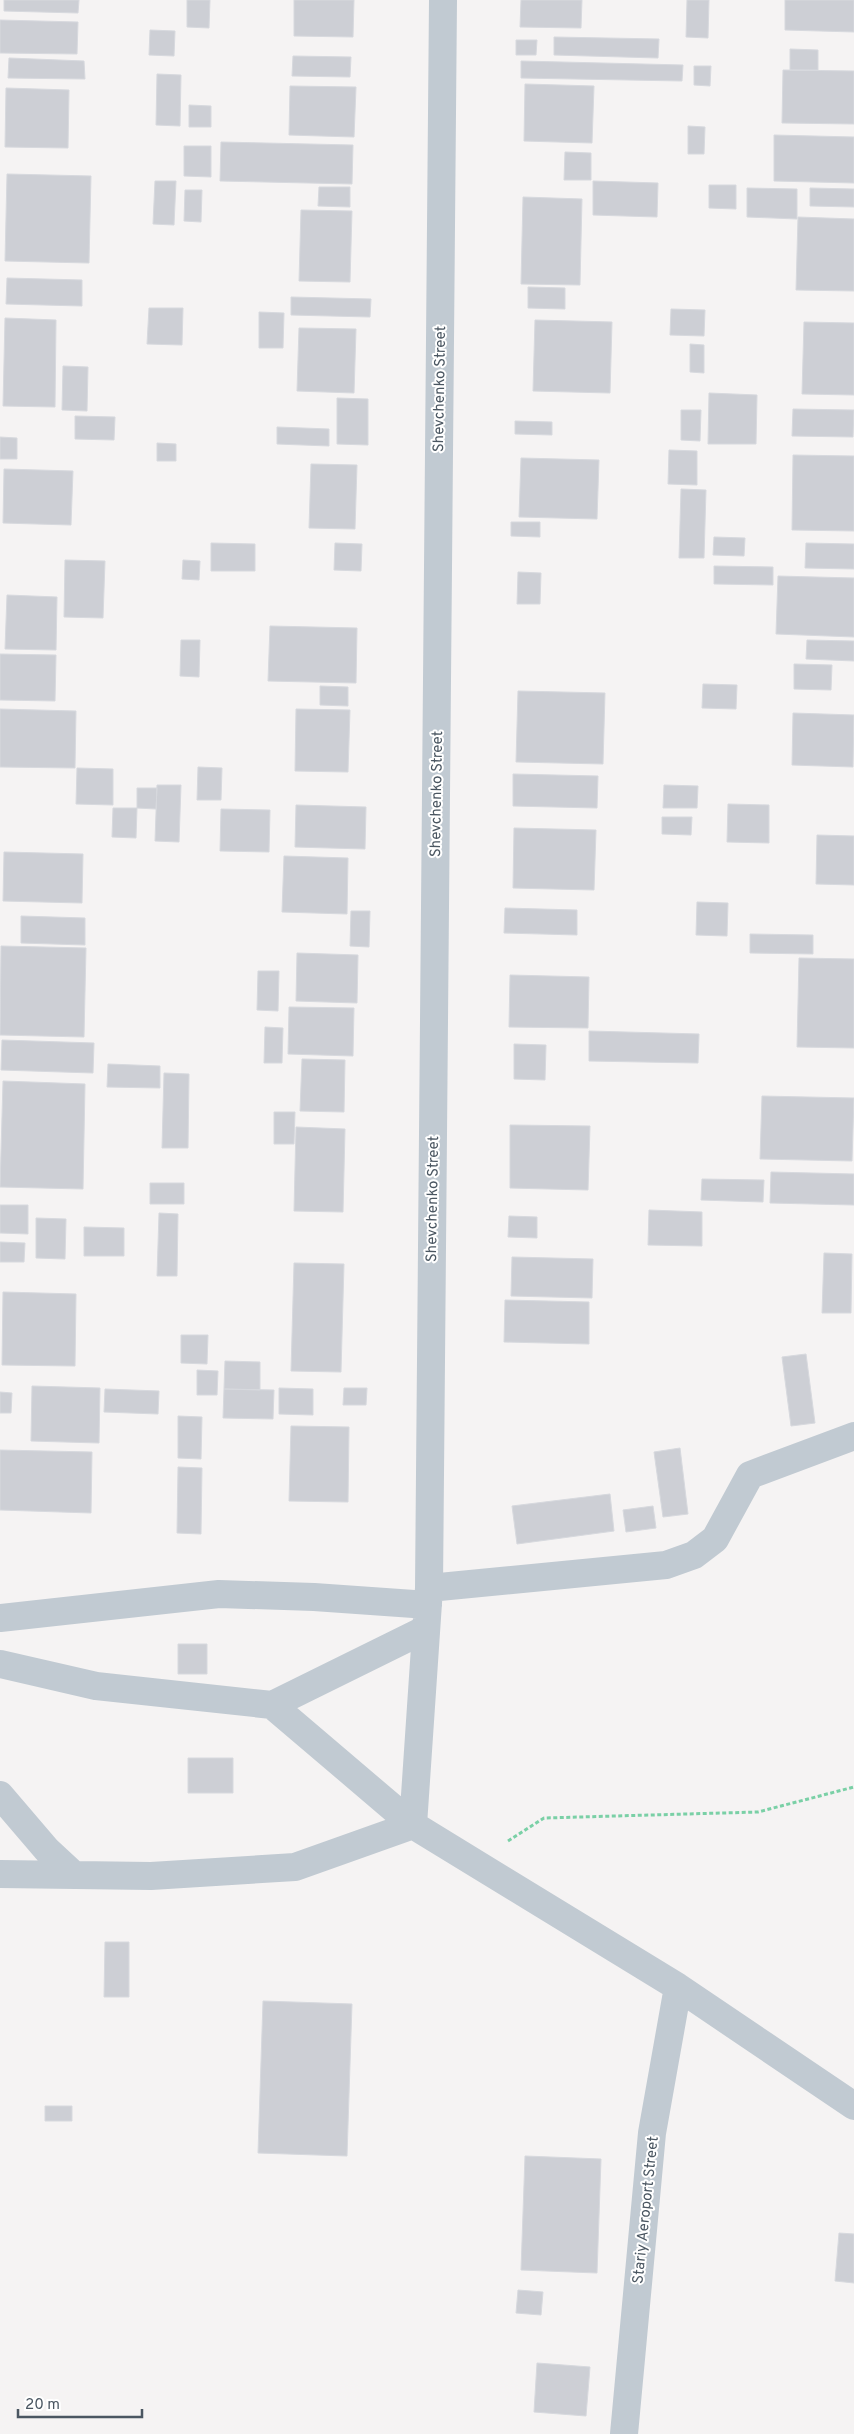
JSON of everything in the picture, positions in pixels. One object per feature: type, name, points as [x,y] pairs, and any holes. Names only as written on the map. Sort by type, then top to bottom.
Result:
[{"type":"street","name":"Shevchenko Street","points":[[413,1825],[427,1607],[443,0]]},
{"type":"street","points":[[0,1618],[219,1594],[314,1597],[427,1607],[666,1565],[694,1555],[715,1540],[750,1475],[854,1436]]},
{"type":"street","points":[[272,1705],[427,1607]]},
{"type":"street","points":[[0,1664],[96,1686],[272,1705],[413,1825],[678,1987],[854,2106]]},
{"type":"street","points":[[0,1795],[48,1850],[74,1875]]},
{"type":"street","points":[[0,1874],[151,1876],[295,1867],[413,1825]]},
{"type":"street","name":"Stariy Aeroport Street","points":[[624,2434],[652,2133],[678,1987]]},
{"type":"path","points":[[474,1863],[544,1818],[758,1812],[854,1787]]},
{"type":"building","points":[[4,0],[79,0],[78,13],[4,11]]},
{"type":"building","points":[[187,0],[210,0],[209,28],[187,27]]},
{"type":"building","points":[[294,0],[354,0],[353,37],[294,36]]},
{"type":"building","points":[[521,0],[582,0],[581,28],[520,27]]},
{"type":"building","points":[[687,0],[709,0],[708,38],[686,37]]},
{"type":"building","points":[[785,0],[854,0],[854,32],[785,30]]},
{"type":"building","points":[[0,20],[78,22],[77,54],[0,53]]},
{"type":"building","points":[[150,30],[175,31],[174,56],[149,55]]},
{"type":"building","points":[[554,37],[659,39],[658,58],[554,55]]},
{"type":"building","points":[[516,40],[537,40],[536,55],[516,55]]},
{"type":"building","points":[[790,49],[818,50],[818,70],[790,70]]},
{"type":"building","points":[[293,56],[351,57],[350,77],[292,76]]},
{"type":"building","points":[[9,58],[84,61],[85,79],[8,78]]},
{"type":"building","points":[[521,61],[683,65],[682,81],[521,78]]},
{"type":"building","points":[[694,66],[711,66],[710,86],[694,85]]},
{"type":"building","points":[[783,70],[854,71],[854,124],[782,123]]},
{"type":"building","points":[[157,74],[181,75],[180,126],[156,125]]},
{"type":"building","points":[[525,84],[594,86],[592,143],[524,141]]},
{"type":"building","points":[[290,86],[356,87],[354,137],[289,135]]},
{"type":"building","points":[[6,88],[69,90],[68,148],[5,147]]},
{"type":"building","points":[[189,105],[211,106],[211,127],[189,127]]},
{"type":"building","points":[[688,126],[705,127],[704,154],[688,154]]},
{"type":"building","points":[[774,135],[854,137],[854,183],[774,181]]},
{"type":"building","points":[[221,142],[353,145],[352,184],[220,181]]},
{"type":"building","points":[[184,146],[211,146],[211,177],[184,176]]},
{"type":"building","points":[[565,152],[591,153],[591,180],[564,180]]},
{"type":"building","points":[[7,174],[91,176],[89,263],[5,261]]},
{"type":"building","points":[[155,181],[176,181],[174,225],[153,224]]},
{"type":"building","points":[[593,181],[658,183],[657,217],[593,215]]},
{"type":"building","points":[[709,185],[736,185],[736,209],[709,208]]},
{"type":"building","points":[[319,187],[350,187],[350,207],[318,206]]},
{"type":"building","points":[[747,188],[797,189],[797,219],[747,217]]},
{"type":"building","points":[[810,188],[854,189],[854,207],[810,206]]},
{"type":"building","points":[[185,190],[202,190],[201,222],[184,221]]},
{"type":"building","points":[[523,197],[582,199],[580,285],[521,284]]},
{"type":"building","points":[[301,210],[352,211],[350,282],[299,281]]},
{"type":"building","points":[[798,217],[854,219],[854,291],[796,290]]},
{"type":"building","points":[[7,278],[82,280],[82,306],[6,304]]},
{"type":"building","points":[[528,287],[565,288],[565,309],[528,308]]},
{"type":"building","points":[[291,297],[371,299],[370,317],[291,315]]},
{"type":"building","points":[[149,308],[183,308],[182,345],[147,344]]},
{"type":"building","points":[[671,309],[705,310],[704,336],[670,335]]},
{"type":"building","points":[[259,312],[284,313],[283,348],[259,348]]},
{"type":"building","points":[[5,318],[56,320],[55,407],[3,406]]},
{"type":"building","points":[[535,320],[612,322],[610,393],[533,391]]},
{"type":"building","points":[[804,322],[854,323],[854,395],[802,394]]},
{"type":"building","points":[[299,328],[356,329],[354,393],[297,391]]},
{"type":"building","points":[[690,344],[704,345],[704,373],[690,372]]},
{"type":"building","points":[[63,366],[88,367],[87,411],[62,410]]},
{"type":"building","points":[[709,393],[757,395],[756,444],[708,444]]},
{"type":"building","points":[[337,398],[368,399],[368,445],[337,444]]},
{"type":"building","points":[[793,409],[854,410],[853,437],[792,436]]},
{"type":"building","points":[[681,410],[701,410],[700,441],[681,440]]},
{"type":"building","points":[[75,416],[115,417],[114,440],[75,439]]},
{"type":"building","points":[[515,421],[552,422],[552,435],[515,434]]},
{"type":"building","points":[[277,427],[329,429],[329,446],[277,444]]},
{"type":"building","points":[[0,437],[17,438],[17,459],[0,459]]},
{"type":"building","points":[[157,443],[176,444],[176,461],[157,461]]},
{"type":"building","points":[[669,450],[697,451],[697,485],[668,484]]},
{"type":"building","points":[[793,455],[854,456],[854,531],[792,530]]},
{"type":"building","points":[[521,458],[599,460],[597,519],[519,517]]},
{"type":"building","points":[[311,464],[357,465],[355,529],[309,528]]},
{"type":"building","points":[[4,469],[73,471],[71,525],[3,523]]},
{"type":"building","points":[[681,489],[706,490],[704,558],[679,558]]},
{"type":"building","points":[[511,522],[540,522],[540,537],[511,536]]},
{"type":"building","points":[[714,537],[745,538],[744,556],[713,555]]},
{"type":"building","points":[[211,543],[255,544],[255,571],[211,571]]},
{"type":"building","points":[[335,543],[362,544],[361,571],[334,570]]},
{"type":"building","points":[[806,543],[854,544],[854,569],[805,568]]},
{"type":"building","points":[[65,560],[105,561],[103,618],[64,617]]},
{"type":"building","points":[[183,560],[200,561],[199,580],[182,579]]},
{"type":"building","points":[[714,566],[773,567],[773,585],[714,584]]},
{"type":"building","points":[[518,572],[541,573],[540,604],[517,604]]},
{"type":"building","points":[[778,576],[854,578],[854,637],[776,634]]},
{"type":"building","points":[[7,595],[57,597],[56,650],[5,649]]},
{"type":"building","points":[[270,626],[357,628],[356,683],[268,681]]},
{"type":"building","points":[[181,640],[200,640],[199,677],[180,676]]},
{"type":"building","points":[[807,640],[854,641],[854,661],[806,659]]},
{"type":"building","points":[[0,654],[56,655],[55,701],[0,700]]},
{"type":"building","points":[[794,664],[832,665],[831,690],[794,689]]},
{"type":"building","points":[[703,684],[737,685],[736,709],[702,708]]},
{"type":"building","points":[[320,686],[348,687],[348,706],[320,705]]},
{"type":"building","points":[[518,691],[605,693],[603,764],[516,762]]},
{"type":"building","points":[[0,709],[76,711],[75,768],[0,767]]},
{"type":"building","points":[[296,709],[350,710],[348,772],[295,771]]},
{"type":"building","points":[[793,713],[854,715],[853,767],[792,765]]},
{"type":"building","points":[[198,767],[222,768],[221,800],[197,800]]},
{"type":"building","points":[[77,768],[113,769],[113,805],[76,804]]},
{"type":"building","points":[[513,774],[598,776],[597,808],[513,806]]},
{"type":"building","points":[[157,785],[181,785],[179,842],[155,841]]},
{"type":"building","points":[[664,785],[698,786],[697,808],[663,808]]},
{"type":"building","points":[[137,788],[157,788],[156,809],[137,808]]},
{"type":"building","points":[[728,804],[769,805],[769,843],[727,842]]},
{"type":"building","points":[[296,805],[366,807],[365,849],[295,847]]},
{"type":"building","points":[[113,808],[137,808],[136,838],[112,837]]},
{"type":"building","points":[[221,809],[270,810],[269,852],[220,851]]},
{"type":"building","points":[[662,817],[692,817],[691,835],[662,834]]},
{"type":"building","points":[[514,828],[596,830],[594,890],[513,888]]},
{"type":"building","points":[[817,835],[854,836],[854,885],[816,884]]},
{"type":"building","points":[[4,852],[83,854],[82,903],[3,901]]},
{"type":"building","points":[[284,856],[348,858],[347,914],[282,912]]},
{"type":"building","points":[[697,902],[728,903],[727,936],[696,935]]},
{"type":"building","points":[[505,908],[577,910],[577,935],[504,933]]},
{"type":"building","points":[[351,911],[370,911],[369,947],[350,946]]},
{"type":"building","points":[[21,916],[85,918],[85,945],[21,943]]},
{"type":"building","points":[[750,934],[813,935],[813,954],[750,953]]},
{"type":"building","points":[[1,946],[86,948],[84,1037],[0,1035]]},
{"type":"building","points":[[297,953],[358,955],[357,1003],[296,1001]]},
{"type":"building","points":[[799,958],[854,959],[854,1048],[797,1047]]},
{"type":"building","points":[[258,971],[279,971],[278,1011],[257,1010]]},
{"type":"building","points":[[510,975],[589,977],[588,1028],[509,1027]]},
{"type":"building","points":[[289,1007],[354,1008],[353,1056],[288,1054]]},
{"type":"building","points":[[265,1027],[283,1028],[282,1063],[264,1063]]},
{"type":"building","points":[[589,1031],[699,1034],[698,1063],[589,1061]]},
{"type":"building","points":[[2,1040],[94,1043],[93,1073],[1,1070]]},
{"type":"building","points":[[514,1044],[546,1045],[545,1080],[514,1079]]},
{"type":"building","points":[[302,1059],[345,1060],[344,1112],[300,1111]]},
{"type":"building","points":[[108,1064],[160,1066],[160,1088],[107,1087]]},
{"type":"building","points":[[164,1073],[189,1074],[188,1148],[162,1148]]},
{"type":"building","points":[[3,1081],[85,1084],[83,1189],[0,1187]]},
{"type":"building","points":[[762,1096],[854,1098],[852,1161],[760,1159]]},
{"type":"building","points":[[274,1112],[295,1112],[294,1144],[274,1144]]},
{"type":"building","points":[[510,1125],[590,1126],[588,1190],[510,1188]]},
{"type":"building","points":[[296,1127],[345,1129],[343,1212],[294,1211]]},
{"type":"building","points":[[771,1172],[854,1174],[854,1205],[770,1203]]},
{"type":"building","points":[[702,1179],[764,1180],[763,1202],[701,1200]]},
{"type":"building","points":[[150,1183],[184,1183],[184,1204],[150,1204]]},
{"type":"building","points":[[0,1205],[28,1205],[28,1234],[0,1233]]},
{"type":"building","points":[[649,1210],[702,1212],[702,1246],[648,1245]]},
{"type":"building","points":[[159,1213],[178,1214],[177,1276],[157,1276]]},
{"type":"building","points":[[509,1216],[537,1217],[537,1238],[508,1237]]},
{"type":"building","points":[[36,1218],[66,1219],[65,1259],[36,1258]]},
{"type":"building","points":[[84,1227],[124,1228],[124,1256],[84,1256]]},
{"type":"building","points":[[0,1242],[25,1243],[24,1262],[0,1262]]},
{"type":"building","points":[[824,1253],[852,1254],[851,1313],[822,1313]]},
{"type":"building","points":[[512,1257],[593,1259],[592,1298],[511,1296]]},
{"type":"building","points":[[294,1263],[344,1264],[341,1372],[291,1371]]},
{"type":"building","points":[[3,1292],[76,1294],[75,1366],[2,1365]]},
{"type":"building","points":[[505,1300],[589,1302],[589,1344],[504,1342]]},
{"type":"building","points":[[181,1335],[208,1335],[207,1364],[181,1363]]},
{"type":"building","points":[[806,1354],[815,1423],[791,1426],[782,1357]]},
{"type":"building","points":[[225,1361],[260,1362],[260,1390],[224,1389]]},
{"type":"building","points":[[197,1370],[218,1371],[217,1395],[197,1395]]},
{"type":"building","points":[[32,1386],[100,1388],[99,1443],[31,1441]]},
{"type":"building","points":[[279,1388],[313,1389],[313,1415],[279,1414]]},
{"type":"building","points":[[344,1388],[367,1388],[366,1405],[343,1405]]},
{"type":"building","points":[[105,1389],[159,1391],[158,1414],[104,1412]]},
{"type":"building","points":[[224,1389],[274,1390],[273,1419],[223,1418]]},
{"type":"building","points":[[0,1392],[12,1393],[11,1413],[0,1413]]},
{"type":"building","points":[[178,1416],[202,1417],[201,1459],[178,1458]]},
{"type":"building","points":[[291,1426],[349,1427],[348,1502],[289,1501]]},
{"type":"building","points":[[680,1448],[688,1514],[663,1517],[654,1452]]},
{"type":"building","points":[[0,1450],[92,1452],[91,1513],[0,1510]]},
{"type":"building","points":[[178,1467],[202,1468],[201,1534],[177,1533]]},
{"type":"building","points":[[610,1494],[614,1531],[517,1544],[512,1506]]},
{"type":"building","points":[[653,1506],[656,1528],[626,1532],[623,1510]]},
{"type":"building","points":[[178,1644],[207,1644],[207,1674],[178,1674]]},
{"type":"building","points":[[188,1758],[233,1758],[233,1793],[188,1793]]},
{"type":"building","points":[[105,1942],[129,1942],[129,1997],[104,1997]]},
{"type":"building","points":[[263,2001],[352,2004],[347,2156],[258,2153]]},
{"type":"building","points":[[45,2106],[72,2106],[72,2121],[45,2121]]},
{"type":"building","points":[[525,2156],[601,2159],[597,2273],[521,2270]]},
{"type":"building","points":[[839,2233],[854,2234],[854,2283],[835,2281]]},
{"type":"building","points":[[518,2290],[543,2292],[541,2315],[516,2313]]},
{"type":"building","points":[[537,2363],[590,2367],[586,2416],[534,2412]]}]
